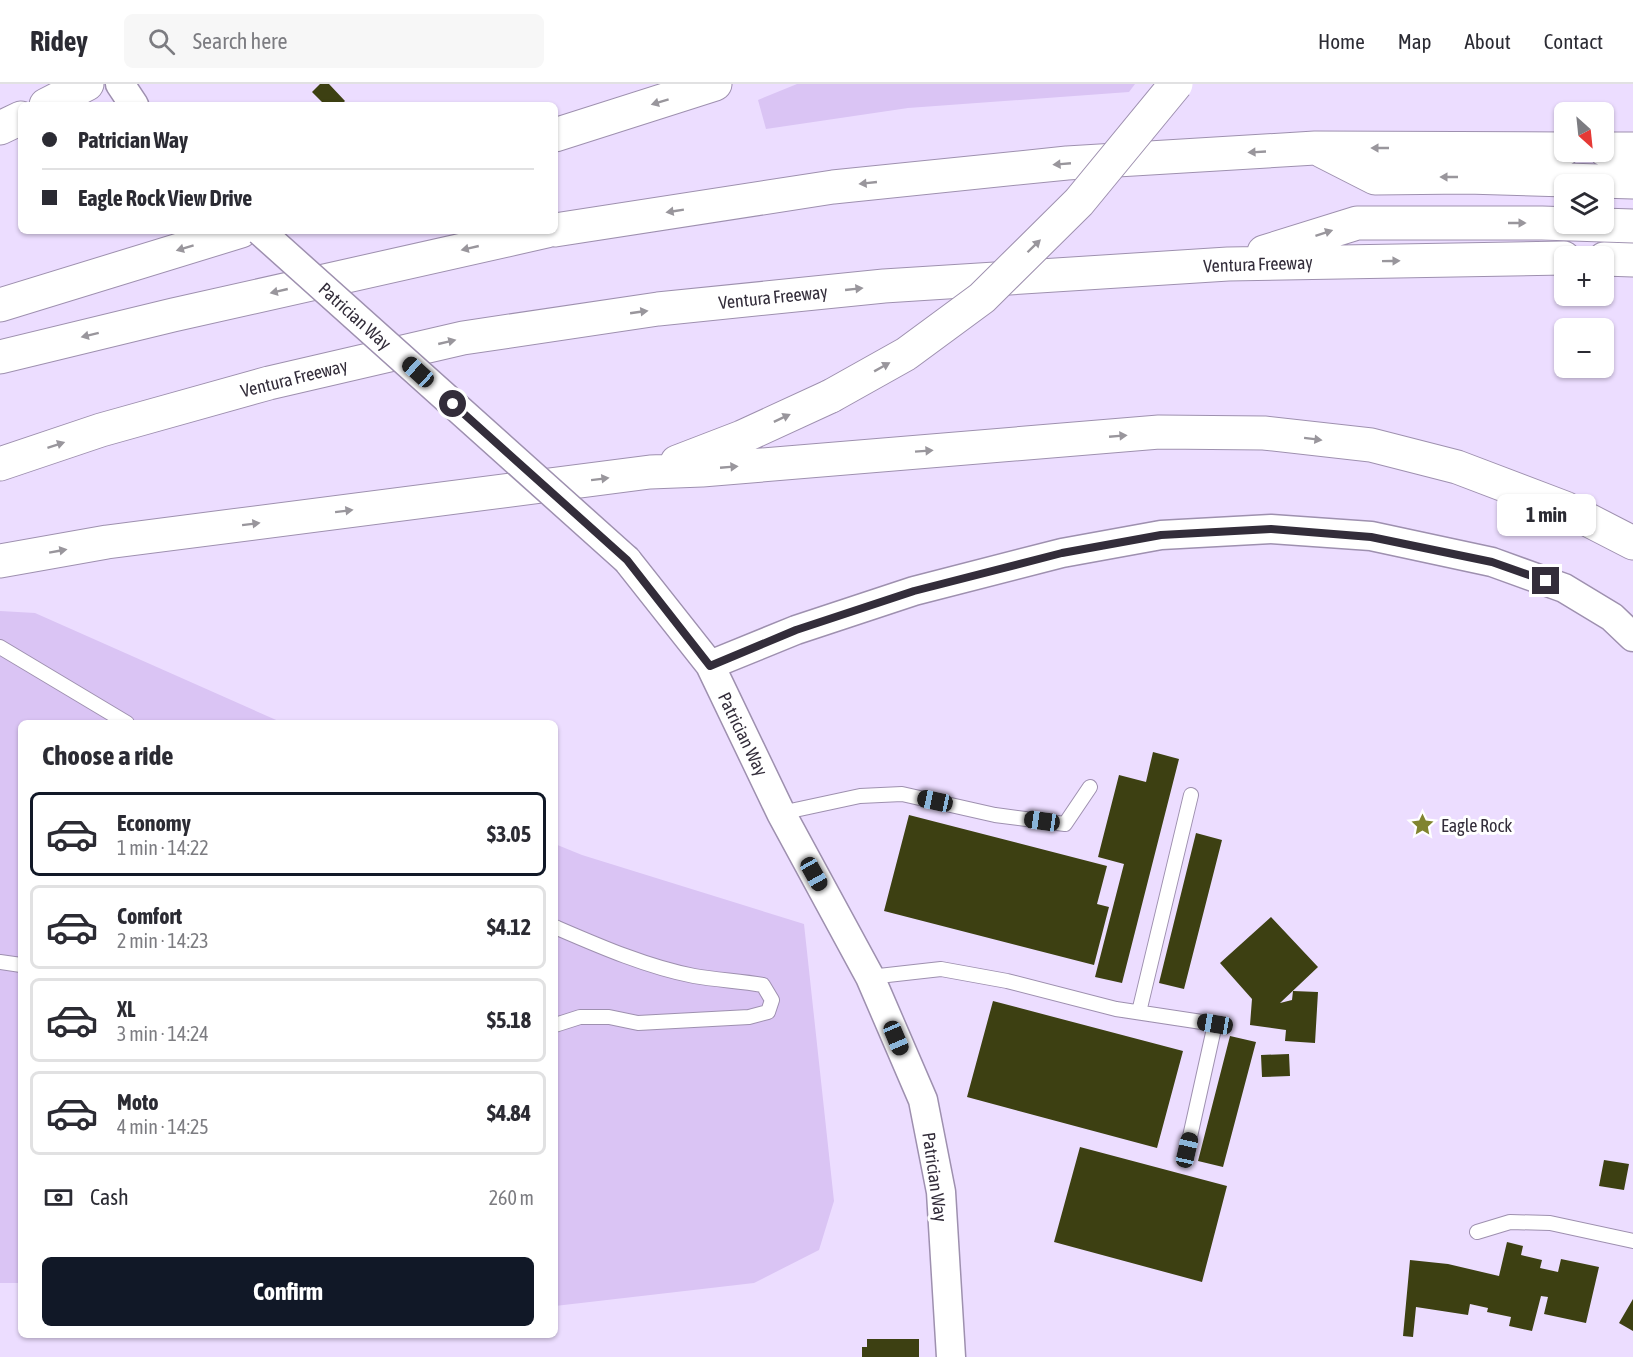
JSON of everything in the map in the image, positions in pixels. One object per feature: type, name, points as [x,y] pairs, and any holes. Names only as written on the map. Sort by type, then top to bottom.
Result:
[{"type":"main road","points":[[52,102],[87,84]]},
{"type":"main road","points":[[558,134],[716,84]]},
{"type":"main road","points":[[650,472],[742,437],[831,396],[906,354],[982,298],[1079,202],[1176,84]]},
{"type":"main road","points":[[0,128],[18,119]]},
{"type":"main road","points":[[558,230],[833,187],[1067,163],[1315,148],[1554,149]]},
{"type":"main road","points":[[1315,148],[1375,178],[1467,177],[1633,182]]},
{"type":"main road","points":[[1614,149],[1633,149]]},
{"type":"main road","points":[[1228,264],[1357,223],[1542,223],[1633,226]]},
{"type":"main road","points":[[0,305],[231,234]]},
{"type":"main road","points":[[0,357],[185,312],[534,234]]},
{"type":"main road","name":"Ventura Freeway","points":[[0,464],[101,430],[268,383],[463,338],[658,309],[884,286],[1228,264],[1554,258]]},
{"type":"main road","points":[[1614,259],[1633,260]]},
{"type":"main road","points":[[0,561],[107,542],[650,472],[1040,444],[1159,432],[1264,433],[1371,445],[1457,467],[1565,508],[1633,543]]},
{"type":"street","points":[[120,84],[132,102]]},
{"type":"street","name":"Patrician Way","points":[[263,234],[627,560],[710,666],[781,813],[870,977],[923,1100],[941,1192],[951,1357]]},
{"type":"street","points":[[710,666],[796,630],[903,594],[1062,553],[1161,535],[1271,529],[1371,537],[1492,562],[1564,588],[1612,617],[1633,637]]},
{"type":"lane","points":[[0,647],[122,720]]},
{"type":"lane","points":[[781,813],[860,796],[902,794],[995,815],[1065,825],[1090,788]]},
{"type":"lane","points":[[1139,1012],[1191,795]]},
{"type":"lane","points":[[558,928],[654,965],[695,976],[763,986],[772,1000],[768,1012],[749,1017],[638,1023],[609,1017],[580,1017],[558,1024]]},
{"type":"lane","points":[[0,962],[18,965]]},
{"type":"lane","points":[[870,977],[941,969],[1007,981],[1116,1009],[1215,1024],[1187,1150]]},
{"type":"lane","points":[[1477,1232],[1510,1222],[1550,1223],[1633,1241]]},
{"type":"shaded area","points":[[797,84],[1135,84],[1129,92],[908,108],[766,129],[758,100]]},
{"type":"shaded area","points":[[0,611],[35,613],[276,720],[18,720],[18,1283],[0,1283]]},
{"type":"shaded area","points":[[558,845],[582,855],[804,924],[834,1201],[819,1250],[754,1283],[558,1306]]},
{"type":"building","points":[[320,84],[329,84],[345,101],[322,102],[312,92]]},
{"type":"building","points":[[1153,752],[1179,759],[1122,983],[1095,977],[1124,864],[1098,857],[1119,775],[1146,782]]},
{"type":"building","points":[[909,815],[1107,866],[1097,904],[1109,907],[1094,965],[884,911]]},
{"type":"building","points":[[1196,833],[1222,840],[1184,989],[1159,983]]},
{"type":"building","points":[[1271,917],[1318,967],[1280,1003],[1292,1000],[1293,991],[1318,992],[1315,1043],[1285,1041],[1286,1030],[1250,1025],[1252,999],[1220,963]]},
{"type":"building","points":[[993,1001],[1183,1051],[1157,1148],[967,1097]]},
{"type":"building","points":[[1230,1036],[1256,1042],[1223,1167],[1198,1161]]},
{"type":"building","points":[[1289,1054],[1290,1076],[1262,1077],[1261,1055]]},
{"type":"building","points":[[1080,1147],[1227,1186],[1202,1282],[1054,1242]]},
{"type":"building","points":[[1604,1160],[1629,1164],[1624,1190],[1599,1186]]},
{"type":"building","points":[[1507,1242],[1523,1246],[1521,1255],[1542,1260],[1540,1268],[1558,1272],[1561,1259],[1599,1267],[1586,1323],[1544,1314],[1548,1297],[1541,1296],[1532,1331],[1509,1326],[1511,1317],[1487,1312],[1488,1308],[1470,1304],[1468,1315],[1416,1307],[1413,1337],[1403,1336],[1410,1260],[1448,1264],[1499,1276]]},
{"type":"building","points":[[1633,1299],[1633,1331],[1619,1323]]},
{"type":"building","points":[[867,1339],[919,1339],[919,1357],[862,1357],[862,1347],[867,1347]]},
{"type":"place","name":"Eagle Rock","points":[[1423,825]]},
{"type":"route","points":[[453,404],[627,560],[710,666],[796,630],[914,591],[1062,553],[1161,535],[1271,529],[1371,537],[1492,562],[1546,581]]}]
